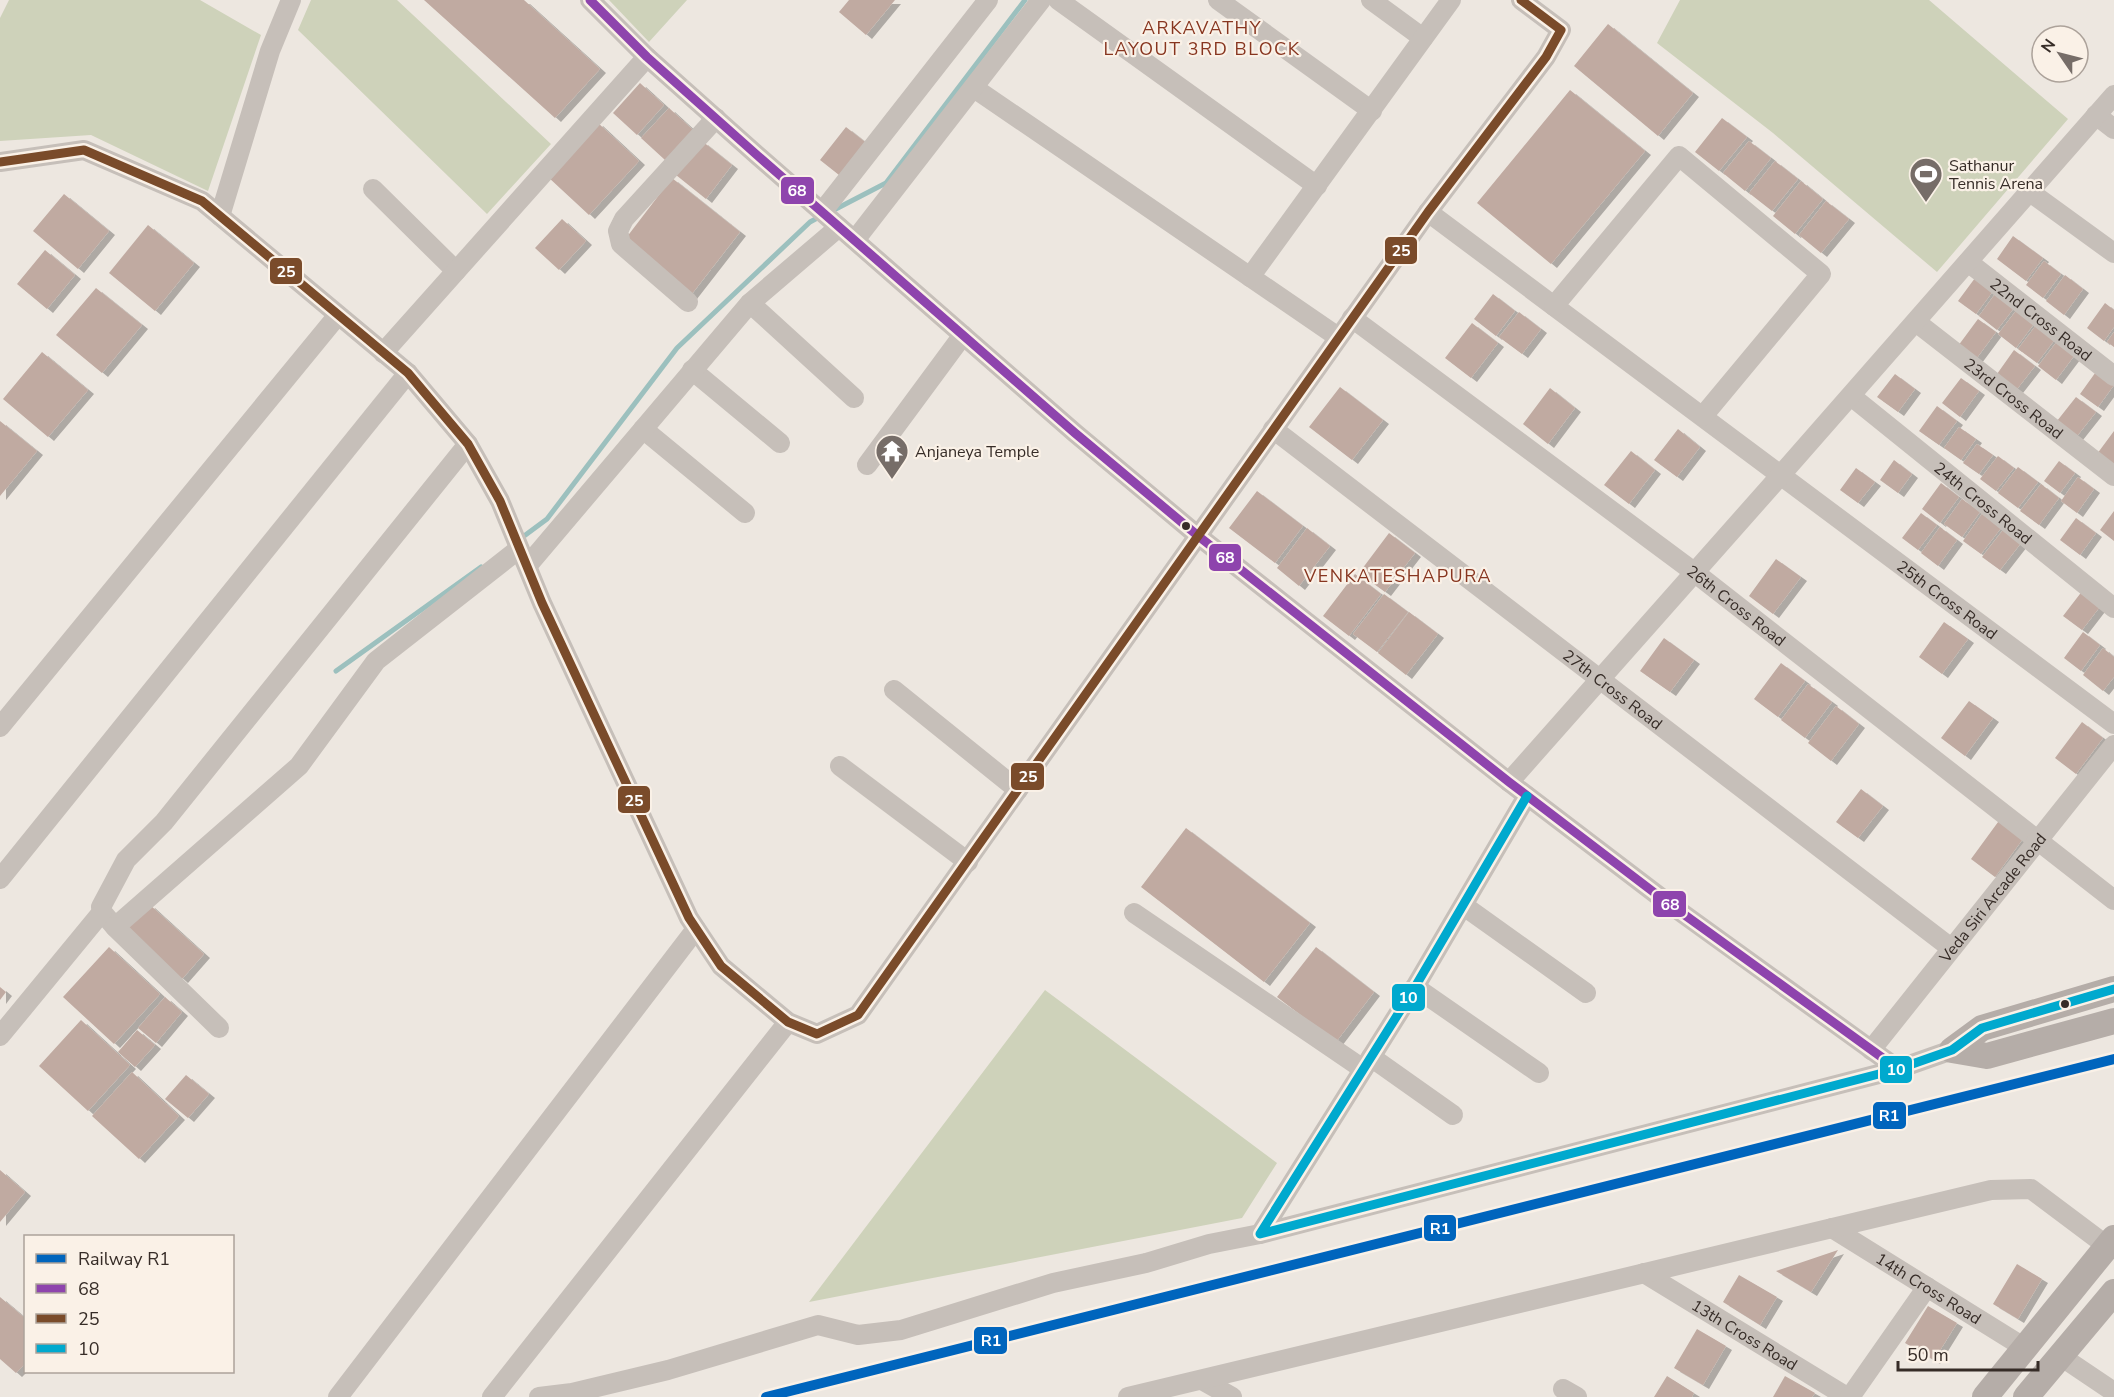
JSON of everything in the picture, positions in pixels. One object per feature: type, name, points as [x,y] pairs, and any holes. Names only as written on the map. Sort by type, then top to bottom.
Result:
[{"type":"main road","points":[[1952,1050],[1982,1028],[2114,989]]},
{"type":"main road","points":[[1952,1050],[1987,1056],[2114,1021]]},
{"type":"main road","points":[[1985,1397],[2112,1247]]},
{"type":"main road","points":[[2026,1397],[2114,1292]]},
{"type":"street","points":[[220,216],[270,51],[291,0]]},
{"type":"street","points":[[590,0],[647,57],[829,218],[1075,433],[1197,535],[1527,796],[1664,900],[1898,1069]]},
{"type":"street","points":[[115,927],[299,766],[376,661],[519,549],[643,429],[750,303],[829,218],[988,0]]},
{"type":"street","points":[[855,240],[1041,0]]},
{"type":"street","points":[[1058,0],[1317,186]]},
{"type":"street","points":[[1218,0],[1372,111]]},
{"type":"street","points":[[1371,0],[1423,38]]},
{"type":"street","points":[[1250,277],[1451,0]]},
{"type":"street","points":[[0,162],[84,150],[202,201],[408,373],[468,444],[500,501],[547,614],[689,918],[721,966],[788,1022],[817,1034],[858,1015],[1338,337],[1428,212],[1546,57],[1561,30],[1521,0]]},
{"type":"street","points":[[383,353],[647,57]]},
{"type":"street","points":[[974,88],[1338,337]]},
{"type":"street","points":[[1509,782],[1782,475],[2114,95]]},
{"type":"street","points":[[2096,115],[2114,129]]},
{"type":"street","points":[[688,302],[621,244],[618,231],[624,219],[716,118]]},
{"type":"street","points":[[1554,306],[1679,156],[1821,274],[1703,416]]},
{"type":"street","points":[[373,189],[456,271]]},
{"type":"street","points":[[2030,192],[2114,253]]},
{"type":"street","name":"25th Cross Road","points":[[1428,212],[2114,724]]},
{"type":"street","name":"22nd Cross Road","points":[[1968,262],[2114,376]]},
{"type":"street","points":[[750,303],[854,398]]},
{"type":"street","points":[[0,727],[338,315]]},
{"type":"street","name":"26th Cross Road","points":[[1353,318],[1694,572],[2114,900]]},
{"type":"street","name":"23rd Cross Road","points":[[1916,322],[2114,476]]},
{"type":"street","points":[[867,465],[963,335]]},
{"type":"street","points":[[692,370],[780,443]]},
{"type":"street","points":[[0,879],[408,373]]},
{"type":"street","name":"24th Cross Road","points":[[1851,396],[2114,608]]},
{"type":"street","points":[[643,429],[745,513]]},
{"type":"street","name":"27th Cross Road","points":[[1273,429],[1951,948]]},
{"type":"street","points":[[219,1029],[115,927],[102,912],[101,907],[126,860],[164,822],[468,444]]},
{"type":"street","points":[[894,690],[1018,790]]},
{"type":"street","name":"Veda Siri Arcade Road","points":[[1871,1050],[2114,745]]},
{"type":"street","points":[[840,766],[968,862]]},
{"type":"street","points":[[1260,1234],[1415,987],[1527,796]]},
{"type":"street","points":[[1464,906],[1586,993]]},
{"type":"street","points":[[0,1036],[102,912]]},
{"type":"street","points":[[1134,913],[1367,1063],[1454,1115]]},
{"type":"street","points":[[338,1397],[696,929]]},
{"type":"street","points":[[1415,987],[1539,1073]]},
{"type":"street","points":[[492,1397],[788,1022]]},
{"type":"street","points":[[539,1397],[572,1393],[668,1370],[818,1325],[858,1335],[901,1330],[1053,1282],[1146,1263],[1209,1244],[1260,1234],[1898,1069],[1952,1050]]},
{"type":"street","points":[[1128,1397],[1991,1190],[2031,1189],[2112,1247]]},
{"type":"street","name":"14th Cross Road","points":[[1832,1228],[2025,1348]]},
{"type":"street","name":"13th Cross Road","points":[[1644,1273],[1848,1397]]},
{"type":"street","points":[[1848,1397],[1927,1287]]},
{"type":"street","points":[[2059,1355],[2114,1392]]},
{"type":"street","points":[[1202,1380],[1232,1397]]},
{"type":"green space","points":[[9,0],[200,0],[261,35],[208,191],[91,135],[0,141],[0,18]]},
{"type":"green space","points":[[311,0],[397,0],[551,144],[487,214],[298,30]]},
{"type":"green space","points":[[609,0],[687,0],[649,42]]},
{"type":"green space","name":"Sathanur Tennis Arena","points":[[1680,0],[1929,0],[2068,119],[1937,272],[1773,133],[1657,43]]},
{"type":"green space","points":[[1045,990],[1277,1163],[1242,1218],[809,1302]]},
{"type":"building","points":[[424,0],[524,0],[600,69],[555,118]]},
{"type":"building","points":[[849,0],[895,0],[866,35],[839,12]]},
{"type":"building","points":[[1608,24],[1693,93],[1658,136],[1574,66]]},
{"type":"building","points":[[640,83],[664,105],[637,135],[613,113]]},
{"type":"building","points":[[1570,90],[1645,151],[1551,264],[1477,203]]},
{"type":"building","points":[[669,108],[693,130],[665,160],[641,138]]},
{"type":"building","points":[[1722,118],[1747,137],[1719,171],[1695,152]]},
{"type":"building","points":[[597,122],[639,161],[589,215],[548,177]]},
{"type":"building","points":[[846,127],[865,142],[839,175],[820,160]]},
{"type":"building","points":[[702,141],[732,165],[706,199],[676,175]]},
{"type":"building","points":[[1749,141],[1771,158],[1745,191],[1723,173]]},
{"type":"building","points":[[1775,161],[1798,179],[1772,211],[1749,193]]},
{"type":"building","points":[[672,178],[740,232],[691,295],[623,242]]},
{"type":"building","points":[[1801,181],[1823,199],[1795,234],[1773,216]]},
{"type":"building","points":[[64,194],[109,231],[78,269],[33,231]]},
{"type":"building","points":[[1826,201],[1849,219],[1821,253],[1799,235]]},
{"type":"building","points":[[562,219],[586,241],[559,270],[535,248]]},
{"type":"building","points":[[148,225],[194,263],[155,311],[109,273]]},
{"type":"building","points":[[2013,236],[2043,258],[2026,281],[1997,259]]},
{"type":"building","points":[[45,250],[75,275],[47,309],[17,284]]},
{"type":"building","points":[[2044,261],[2061,274],[2043,298],[2026,285]]},
{"type":"building","points":[[1978,274],[1996,287],[1976,314],[1958,301]]},
{"type":"building","points":[[2065,275],[2083,289],[2064,315],[2046,301]]},
{"type":"building","points":[[96,288],[142,325],[102,373],[56,335]]},
{"type":"building","points":[[1998,290],[2017,304],[1997,330],[1979,316]]},
{"type":"building","points":[[1493,294],[1515,311],[1496,336],[1474,319]]},
{"type":"building","points":[[2105,303],[2114,310],[2114,327],[2104,341],[2087,328]]},
{"type":"building","points":[[2019,307],[2036,321],[2016,348],[1998,334]]},
{"type":"building","points":[[1519,312],[1541,329],[1522,354],[1499,337]]},
{"type":"building","points":[[1978,319],[1996,332],[1976,359],[1958,346]]},
{"type":"building","points":[[1472,323],[1498,343],[1471,378],[1445,358]]},
{"type":"building","points":[[2037,324],[2056,338],[2037,363],[2018,349]]},
{"type":"building","points":[[2114,332],[2114,347],[2107,342]]},
{"type":"building","points":[[2059,339],[2077,352],[2056,380],[2038,366]]},
{"type":"building","points":[[2014,350],[2035,366],[2017,389],[1997,374]]},
{"type":"building","points":[[42,352],[88,390],[48,437],[3,399]]},
{"type":"building","points":[[2098,369],[2114,385],[2098,407],[2080,394]]},
{"type":"building","points":[[1895,374],[1915,389],[1898,412],[1877,397]]},
{"type":"building","points":[[1961,378],[1979,391],[1960,417],[1942,403]]},
{"type":"building","points":[[1340,387],[1383,420],[1352,460],[1309,427]]},
{"type":"building","points":[[1550,388],[1575,408],[1548,444],[1523,424]]},
{"type":"building","points":[[2076,397],[2096,412],[2077,436],[2057,421]]},
{"type":"building","points":[[1937,406],[1957,421],[1939,445],[1919,431]]},
{"type":"building","points":[[0,421],[37,451],[0,496]]},
{"type":"building","points":[[1959,427],[1976,439],[1961,460],[1944,448]]},
{"type":"building","points":[[1678,429],[1700,447],[1677,477],[1654,460]]},
{"type":"building","points":[[2114,431],[2114,466],[2097,454]]},
{"type":"building","points":[[1977,444],[1993,455],[1979,474],[1963,463]]},
{"type":"building","points":[[1631,451],[1655,470],[1629,504],[1604,485]]},
{"type":"building","points":[[1998,456],[2014,468],[1996,491],[1980,479]]},
{"type":"building","points":[[1894,460],[1912,474],[1898,493],[1880,480]]},
{"type":"building","points":[[2059,461],[2075,473],[2060,493],[2044,481]]},
{"type":"building","points":[[2018,467],[2038,482],[2018,508],[1998,493]]},
{"type":"building","points":[[1856,468],[1875,482],[1858,503],[1840,490]]},
{"type":"building","points":[[2078,477],[2094,489],[2077,513],[2061,501]]},
{"type":"building","points":[[1941,483],[1959,497],[1940,523],[1922,509]]},
{"type":"building","points":[[2041,484],[2059,498],[2039,525],[2020,511]]},
{"type":"building","points":[[1257,491],[1303,526],[1275,563],[1229,528]]},
{"type":"building","points":[[1962,499],[1980,512],[1962,537],[1944,524]]},
{"type":"building","points":[[2114,511],[2114,541],[2100,530]]},
{"type":"building","points":[[1921,513],[1937,525],[1918,550],[1902,538]]},
{"type":"building","points":[[1982,514],[2001,528],[1981,554],[1963,541]]},
{"type":"building","points":[[2076,518],[2096,533],[2080,555],[2060,540]]},
{"type":"building","points":[[1940,527],[1957,540],[1938,566],[1921,553]]},
{"type":"building","points":[[1307,528],[1330,546],[1299,586],[1277,568]]},
{"type":"building","points":[[2003,530],[2021,543],[2000,570],[1982,557]]},
{"type":"building","points":[[1389,533],[1415,553],[1385,592],[1359,573]]},
{"type":"building","points":[[1776,559],[1801,577],[1773,614],[1749,596]]},
{"type":"building","points":[[1355,574],[1381,594],[1349,636],[1323,616]]},
{"type":"building","points":[[2083,590],[2102,604],[2082,630],[2063,616]]},
{"type":"building","points":[[1384,594],[1408,612],[1377,652],[1353,634]]},
{"type":"building","points":[[1409,612],[1438,634],[1406,675],[1378,653]]},
{"type":"building","points":[[1944,622],[1968,639],[1942,674],[1919,657]]},
{"type":"building","points":[[2083,632],[2100,645],[2081,671],[2064,658]]},
{"type":"building","points":[[1664,638],[1694,660],[1670,692],[1640,671]]},
{"type":"building","points":[[2103,648],[2114,657],[2114,677],[2103,691],[2083,675]]},
{"type":"building","points":[[1781,663],[1805,681],[1778,717],[1754,699]]},
{"type":"building","points":[[1808,684],[1832,702],[1805,738],[1781,720]]},
{"type":"building","points":[[1969,701],[1993,718],[1965,756],[1941,738]]},
{"type":"building","points":[[1836,706],[1859,724],[1831,761],[1808,743]]},
{"type":"building","points":[[2082,722],[2103,738],[2076,774],[2055,758]]},
{"type":"building","points":[[1861,789],[1883,806],[1858,838],[1836,822]]},
{"type":"building","points":[[2001,818],[2025,836],[1995,877],[1971,859]]},
{"type":"building","points":[[1186,828],[1310,923],[1264,982],[1141,887]]},
{"type":"building","points":[[149,904],[204,954],[182,979],[126,929]]},
{"type":"building","points":[[109,947],[160,994],[114,1044],[63,997]]},
{"type":"building","points":[[1316,947],[1374,992],[1336,1042],[1277,997]]},
{"type":"building","points":[[0,987],[6,992],[0,1000]]},
{"type":"building","points":[[165,997],[182,1012],[156,1043],[138,1028]]},
{"type":"building","points":[[81,1020],[130,1065],[88,1111],[39,1066]]},
{"type":"building","points":[[137,1030],[155,1045],[135,1067],[118,1052]]},
{"type":"building","points":[[132,1072],[179,1116],[139,1159],[92,1116]]},
{"type":"building","points":[[186,1075],[209,1094],[188,1118],[165,1099]]},
{"type":"building","points":[[0,1170],[25,1192],[0,1222]]},
{"type":"building","points":[[1838,1250],[1811,1292],[1776,1271]]},
{"type":"building","points":[[2017,1264],[2042,1279],[2018,1319],[1993,1304]]},
{"type":"building","points":[[1739,1275],[1777,1297],[1760,1325],[1723,1302]]},
{"type":"building","points":[[0,1297],[24,1317],[24,1365],[16,1373],[0,1359]]},
{"type":"building","points":[[1928,1306],[1957,1323],[1934,1360],[1905,1343]]},
{"type":"building","points":[[1697,1329],[1726,1346],[1703,1385],[1674,1368]]},
{"type":"building","points":[[1667,1376],[1694,1393],[1692,1397],[1654,1397]]},
{"type":"building","points":[[1785,1376],[1815,1393],[1812,1397],[1773,1397]]},
{"type":"waterway","points":[[832,211],[886,183],[1025,0]]},
{"type":"waterway","points":[[520,539],[547,519],[677,348],[810,222],[821,216]]},
{"type":"waterway","points":[[336,671],[481,567]]},
{"type":"railway","points":[[766,1397],[2114,1059]]},
{"type":"rail line","name":"R1","points":[[766,1397],[2114,1059]]},
{"type":"transit line","name":"68","points":[[590,0],[647,57],[758,156],[1075,433],[1197,535],[1509,782],[1664,900],[1898,1069]]},
{"type":"transit line","name":"25","points":[[0,162],[84,150],[202,201],[408,373],[468,444],[500,501],[542,603],[689,918],[721,966],[788,1022],[817,1034],[858,1015],[1428,212],[1546,57],[1561,30],[1521,0]]},
{"type":"transit line","name":"10","points":[[1527,796],[1415,987],[1260,1234],[1898,1069],[1952,1050],[1982,1028],[2114,989]]},
{"type":"place","name":"Sathanur Tennis Arena","points":[[1926,203]]},
{"type":"place","name":"Anjaneya Temple","points":[[892,480]]},
{"type":"district","name":"ARKAVATHY LAYOUT 3RD BLOCK","points":[[1202,38]]},
{"type":"district","name":"VENKATESHAPURA","points":[[1398,576]]}]
